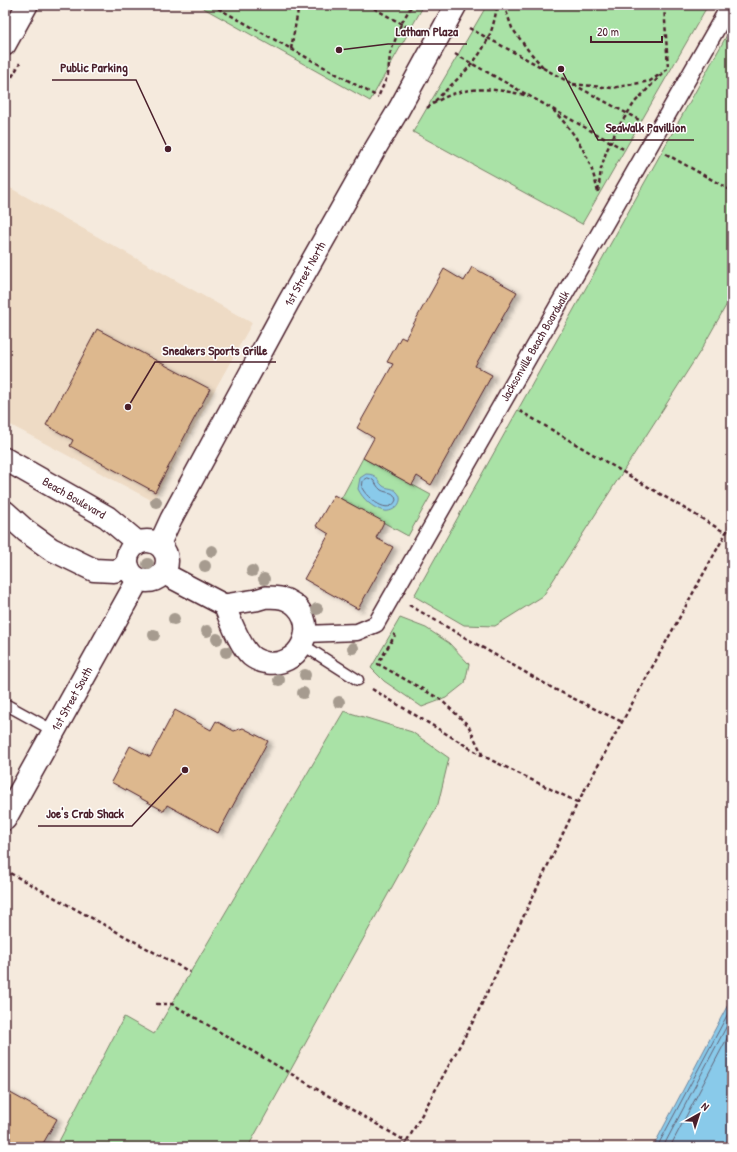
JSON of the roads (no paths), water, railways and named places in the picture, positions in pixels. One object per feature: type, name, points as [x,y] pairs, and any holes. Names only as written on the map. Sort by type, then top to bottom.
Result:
[{"type":"street","points":[[5,45],[27,5]]},
{"type":"street","name":"1st Street North","points":[[148,544],[171,519],[288,303],[374,149],[399,109],[456,5]]},
{"type":"street","name":"Jacksonville Beach Boardwalk","points":[[304,639],[357,632],[376,624],[730,5]]},
{"type":"street","name":"Beach Boulevard","points":[[5,459],[107,517],[148,544]]},
{"type":"street","points":[[5,512],[26,531],[51,549],[94,570],[133,574],[145,581],[155,580],[163,573],[167,563],[164,550],[148,544],[130,549],[127,555],[127,561],[133,574]]},
{"type":"street","points":[[163,573],[224,605],[266,597],[287,599],[295,605],[302,614],[305,624],[304,639],[296,654],[286,661],[275,664],[263,662],[252,657],[244,649],[224,605]]},
{"type":"street","name":"1st Street South","points":[[5,819],[54,731],[133,574]]},
{"type":"lane","points":[[304,639],[358,680]]},
{"type":"lane","points":[[5,704],[54,731]]},
{"type":"water","points":[[366,474],[375,476],[383,486],[394,489],[397,492],[400,499],[398,506],[392,510],[384,511],[376,508],[365,500],[358,489],[360,478]]},
{"type":"water","points":[[732,997],[732,1147],[653,1147]]},
{"type":"place","name":"Latham Plaza","points":[[339,50]]},
{"type":"place","name":"SeaWalk Pavillion","points":[[561,69]]},
{"type":"place","name":"Public Parking","points":[[168,149]]},
{"type":"place","name":"Sneakers Sports Grille","points":[[128,407]]},
{"type":"place","name":"Joe's Crab Shack","points":[[185,770]]}]
